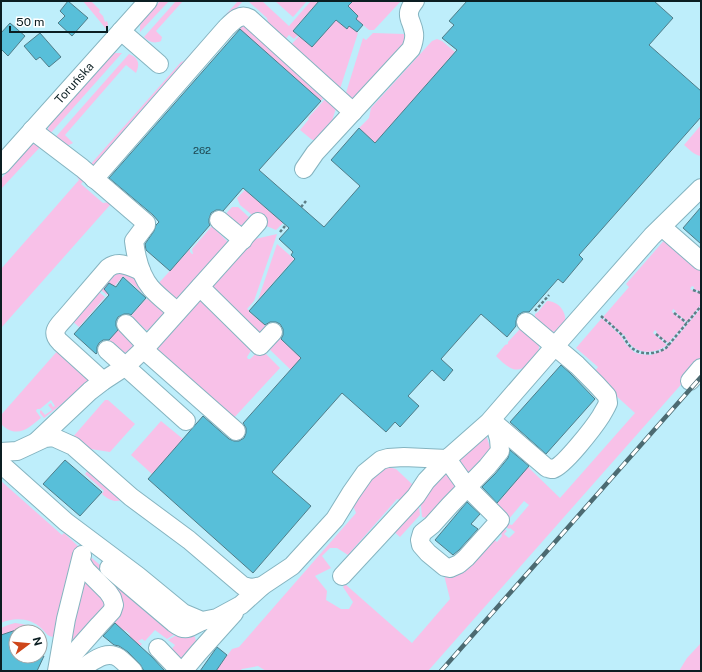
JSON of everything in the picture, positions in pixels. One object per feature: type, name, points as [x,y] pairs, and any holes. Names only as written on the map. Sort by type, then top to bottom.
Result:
[{"type":"street","name":"Toruńska","points":[[1,165],[148,1]]},
{"type":"street","points":[[304,169],[315,152],[411,49],[414,33],[408,16],[410,7],[414,1]]},
{"type":"street","points":[[94,179],[226,28],[241,16],[249,18],[353,112]]},
{"type":"street","points":[[121,31],[159,64]]},
{"type":"street","points":[[32,130],[72,156],[94,179],[146,224],[134,241],[141,271],[151,288],[177,312]]},
{"type":"street","points":[[342,576],[416,496],[426,481],[447,459],[492,423],[555,346],[652,236],[701,188]]},
{"type":"street","points":[[219,220],[243,240]]},
{"type":"street","points":[[37,441],[90,391],[126,366],[258,222]]},
{"type":"street","points":[[662,227],[701,260]]},
{"type":"street","points":[[103,381],[56,338],[55,332],[62,321],[112,265],[119,264],[141,271]]},
{"type":"street","points":[[200,287],[260,346],[273,332]]},
{"type":"street","points":[[492,423],[506,432],[547,468],[552,469],[568,456],[592,428],[608,403],[607,396],[600,387],[578,365],[526,322]]},
{"type":"street","points":[[126,324],[145,347],[236,431]]},
{"type":"street","points":[[107,350],[186,421]]},
{"type":"street","points":[[447,459],[467,487],[500,520],[466,558],[450,568],[445,568],[428,553],[421,545],[420,536],[422,533],[442,514],[467,487],[487,467],[500,451],[499,439],[492,423]]},
{"type":"street","points":[[1,452],[17,451],[37,441],[53,437],[73,446],[131,497],[189,540],[243,586],[251,588],[262,586]]},
{"type":"street","points":[[183,671],[241,605],[262,586],[292,566],[335,519],[365,473],[381,460],[404,457],[447,459]]},
{"type":"street","points":[[1,464],[66,522],[138,576],[183,614],[202,621],[217,618],[241,605]]},
{"type":"street","points":[[59,671],[66,619],[87,538]]},
{"type":"street","points":[[59,671],[83,642],[112,611],[114,605],[108,592],[86,570],[81,562]]},
{"type":"street","points":[[158,648],[180,671]]},
{"type":"street","points":[[73,671],[101,656],[108,655],[119,659],[133,671]]},
{"type":"path","points":[[301,207],[306,201]]},
{"type":"path","points":[[280,232],[285,226]]},
{"type":"path","points":[[693,290],[701,292]]},
{"type":"path","points":[[590,306],[622,335],[631,347],[638,352],[645,354],[663,350],[669,345],[701,306]]},
{"type":"path","points":[[674,313],[688,323]]},
{"type":"path","points":[[656,334],[669,345]]},
{"type":"shaded area","points":[[83,1],[91,1],[100,10],[99,12],[103,16],[105,22],[107,21],[107,30]]},
{"type":"shaded area","points":[[160,1],[169,1],[140,32],[140,25],[142,21]]},
{"type":"shaded area","points":[[176,1],[183,1],[156,31],[162,37],[161,41],[154,42],[146,39],[144,37]]},
{"type":"shaded area","points":[[238,1],[243,1],[96,167],[89,166],[181,62],[184,61]]},
{"type":"shaded area","points":[[248,1],[262,1],[289,26],[311,1],[319,1],[293,30],[298,35],[294,39],[289,35],[283,42],[269,28],[267,18]]},
{"type":"shaded area","points":[[275,1],[307,1],[293,17]]},
{"type":"shaded area","points":[[353,1],[401,1],[374,30],[369,30],[356,19],[358,16],[351,9],[347,8]]},
{"type":"shaded area","points":[[339,17],[347,29],[349,26],[358,33],[339,92],[289,47],[299,36],[312,47]]},
{"type":"shaded area","points":[[243,24],[326,94],[321,101],[237,27],[106,176],[152,216],[148,220],[107,183],[104,174],[234,28]]},
{"type":"shaded area","points":[[373,33],[404,34],[404,43],[355,99],[349,98],[345,96],[363,38],[366,40]]},
{"type":"shaded area","points":[[437,39],[442,41],[455,52],[375,143],[359,128],[369,118],[371,108],[432,41]]},
{"type":"shaded area","points":[[115,53],[122,53],[49,135],[48,130],[50,124]]},
{"type":"shaded area","points":[[129,54],[137,59],[138,67],[136,73],[126,65],[65,135],[73,143],[67,146],[53,140]]},
{"type":"shaded area","points":[[328,96],[337,105],[332,121],[315,141],[300,130],[309,119],[308,118]]},
{"type":"shaded area","points":[[701,125],[701,156],[694,153],[684,145]]},
{"type":"shaded area","points":[[31,145],[42,145],[1,189],[1,179]]},
{"type":"shaded area","points":[[78,173],[85,179],[81,184],[103,203],[110,202],[117,206],[117,210],[110,205],[1,328],[1,269],[79,180],[76,175]]},
{"type":"shaded area","points":[[245,190],[283,223],[276,230],[264,225],[240,205],[237,198]]},
{"type":"shaded area","points":[[232,207],[238,207],[251,219],[246,224],[237,226],[223,217]]},
{"type":"shaded area","points":[[212,226],[227,241],[226,246],[177,301],[156,286],[190,249],[190,252],[193,254],[192,249]]},
{"type":"shaded area","points":[[277,234],[254,301],[247,309],[271,330],[261,341],[212,294],[209,287],[251,240]]},
{"type":"shaded area","points":[[667,237],[701,264],[701,292],[694,289],[692,286],[690,289],[701,294],[701,305],[687,322],[673,309],[672,312],[686,323],[668,343],[656,333],[657,332],[655,330],[653,333],[667,345],[659,350],[644,352],[631,345],[624,334],[623,335],[603,317],[629,287],[626,284]]},
{"type":"shaded area","points":[[277,244],[294,259],[258,300]]},
{"type":"shaded area","points":[[113,267],[126,272],[165,305],[167,313],[149,330],[146,330],[131,316],[148,298],[123,276],[107,295],[96,286]]},
{"type":"shaded area","points":[[94,288],[105,297],[79,327],[69,318]]},
{"type":"shaded area","points":[[204,296],[252,349],[247,357],[248,359],[250,359],[261,349],[280,368],[231,421],[155,350]]},
{"type":"shaded area","points":[[547,301],[554,302],[559,306],[565,316],[563,327],[550,332],[540,324],[535,317],[535,314]]},
{"type":"shaded area","points":[[701,308],[701,362],[428,671],[266,671],[258,666],[242,669],[240,671],[216,671],[232,649],[239,647],[356,513],[353,505],[377,471],[388,467],[396,469],[413,485],[406,502],[397,499],[348,555],[337,548],[330,548],[322,556],[331,568],[315,576],[327,591],[326,600],[341,609],[349,609],[353,602],[343,587],[345,584],[412,643],[450,599],[444,575],[492,538],[497,542],[502,536],[501,533],[504,528],[507,531],[504,534],[509,538],[515,532],[506,527],[508,524],[512,525],[529,505],[524,501],[508,520],[496,505],[528,467],[560,498],[635,413],[593,374],[598,367],[576,348],[602,318],[621,336],[634,352],[651,355],[664,350],[669,346]]},
{"type":"shaded area","points":[[118,329],[132,342],[133,349],[129,352],[123,352],[109,340]]},
{"type":"shaded area","points":[[520,329],[523,329],[539,344],[539,349],[537,355],[529,364],[516,370],[509,367],[496,356]]},
{"type":"shaded area","points":[[275,334],[301,358],[291,370],[265,345]]},
{"type":"shaded area","points":[[60,348],[91,381],[44,418],[40,411],[41,410],[45,415],[52,410],[48,405],[51,403],[53,407],[55,406],[51,400],[40,409],[37,409],[36,411],[41,418],[28,428],[16,432],[6,428],[1,424],[1,415]]},
{"type":"shaded area","points":[[105,400],[108,400],[135,424],[110,452],[84,448],[72,438]]},
{"type":"shaded area","points":[[161,421],[183,439],[152,474],[131,455]]},
{"type":"shaded area","points":[[485,433],[492,452],[468,478],[458,465],[458,457]]},
{"type":"shaded area","points":[[91,467],[122,500],[111,500],[102,494],[104,491],[85,474]]},
{"type":"shaded area","points":[[445,470],[460,485],[427,518],[422,517],[420,496]]},
{"type":"shaded area","points":[[1,481],[62,535],[64,533],[79,547],[55,637],[48,635],[48,624],[36,624],[17,619],[1,623]]},
{"type":"shaded area","points":[[418,498],[420,515],[400,537],[392,530]]},
{"type":"shaded area","points":[[86,553],[178,632],[167,639],[155,630],[145,641],[142,639],[138,641],[142,644],[140,646],[129,636],[130,634],[125,630],[124,631],[109,618],[118,611],[90,570]]},
{"type":"shaded area","points":[[81,571],[108,603],[65,657]]},
{"type":"shaded area","points":[[8,625],[8,633],[3,635],[1,634],[1,628]]},
{"type":"shaded area","points":[[180,633],[194,634],[196,641],[181,661],[170,651],[175,645],[168,640]]},
{"type":"shaded area","points":[[701,643],[701,671],[679,671],[687,658]]},
{"type":"building","points":[[68,1],[88,18],[72,36],[58,23],[65,16],[60,11]]},
{"type":"building","points":[[319,1],[353,1],[348,6],[358,16],[356,19],[363,25],[357,32],[349,26],[347,29],[336,20],[312,47],[293,31]]},
{"type":"building","points":[[467,1],[654,1],[673,18],[649,45],[701,91],[701,117],[579,255],[583,259],[563,283],[558,279],[529,312],[523,312],[518,315],[516,326],[507,337],[481,314],[441,359],[453,370],[444,381],[432,370],[408,396],[419,406],[400,427],[395,422],[386,432],[342,393],[272,472],[311,506],[253,573],[148,479],[203,416],[229,439],[239,441],[244,438],[246,428],[243,423],[301,358],[281,339],[283,329],[280,324],[270,322],[265,325],[249,311],[295,259],[291,255],[293,252],[279,239],[289,228],[243,188],[223,211],[216,210],[211,213],[209,219],[210,225],[170,271],[146,250],[145,244],[159,222],[153,215],[109,178],[240,29],[321,101],[259,170],[324,227],[360,186],[331,160],[359,128],[375,143],[457,50],[442,38],[454,25],[449,21]]},
{"type":"building","points":[[10,23],[25,36],[8,56],[1,49],[1,33]]},
{"type":"building","points":[[40,33],[61,57],[49,67],[40,57],[36,60],[24,46]]},
{"type":"building","points":[[701,207],[701,244],[683,228]]},
{"type":"building","points":[[123,277],[146,298],[131,315],[124,314],[118,317],[116,326],[118,330],[109,340],[103,340],[99,343],[96,354],[74,334],[109,295],[104,289],[109,283],[116,287]]},
{"type":"building","points":[[561,365],[595,399],[546,454],[510,422]]},
{"type":"building","points":[[510,450],[529,466],[497,503],[482,487],[508,458]]},
{"type":"building","points":[[65,460],[102,492],[80,516],[43,484]]},
{"type":"building","points":[[467,502],[480,514],[471,524],[478,529],[453,555],[435,540]]},
{"type":"building","points":[[115,623],[165,671],[144,671],[140,664],[128,652],[119,646],[114,645],[103,636]]},
{"type":"building","points":[[8,633],[8,664],[40,664],[37,671],[1,671],[1,635]]},
{"type":"building","points":[[217,647],[227,655],[216,671],[200,671]]},
{"type":"railway","points":[[441,671],[701,377]]}]
